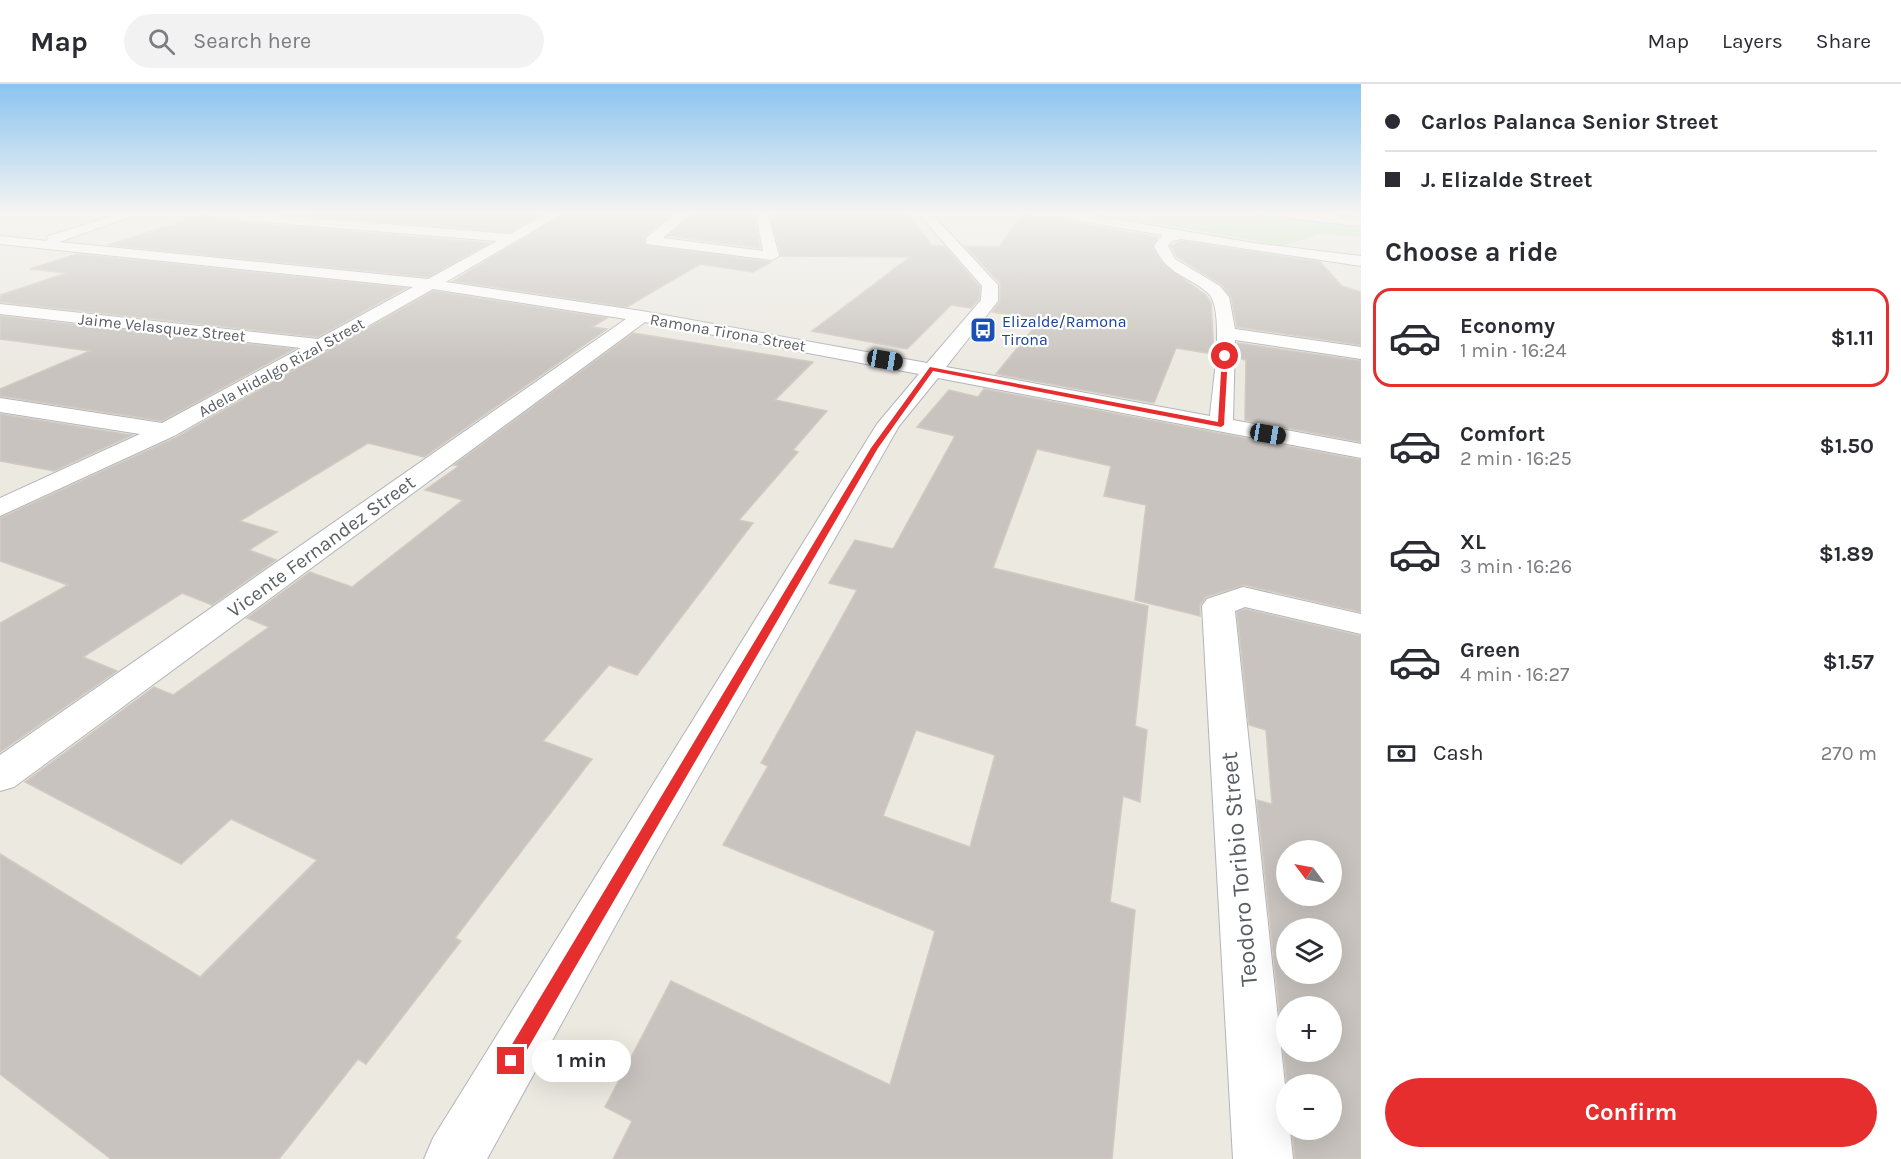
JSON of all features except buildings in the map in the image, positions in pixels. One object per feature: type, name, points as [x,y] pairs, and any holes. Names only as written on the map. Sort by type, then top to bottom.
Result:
[{"type":"street","name":"Ramona Tirona Street","points":[[237,264],[430,284],[642,316],[1361,451]]},
{"type":"street","name":"Adela Hidalgo Rizal Street","points":[[0,508],[166,430],[324,345],[466,264]]},
{"type":"street","points":[[454,1159],[636,846],[890,424],[944,371],[989,301],[990,285],[971,264]]},
{"type":"street","points":[[1172,264],[1214,290],[1223,301],[1226,333],[1221,425]]},
{"type":"street","name":"Jaime Velasquez Street","points":[[0,309],[324,345]]},
{"type":"street","name":"Vicente Fernandez Street","points":[[0,776],[642,316]]},
{"type":"street","points":[[1226,333],[1361,353]]},
{"type":"street","points":[[0,405],[166,430]]},
{"type":"street","name":"Teodoro Toribio Street","points":[[1263,1159],[1218,606],[1243,597],[1361,624]]},
{"type":"place","name":"Elizalde/Ramona Tirona","points":[[983,330]]},
{"type":"route","points":[[511,1061],[636,846],[875,448],[890,424],[932,369],[1221,425],[1225,356]]}]
